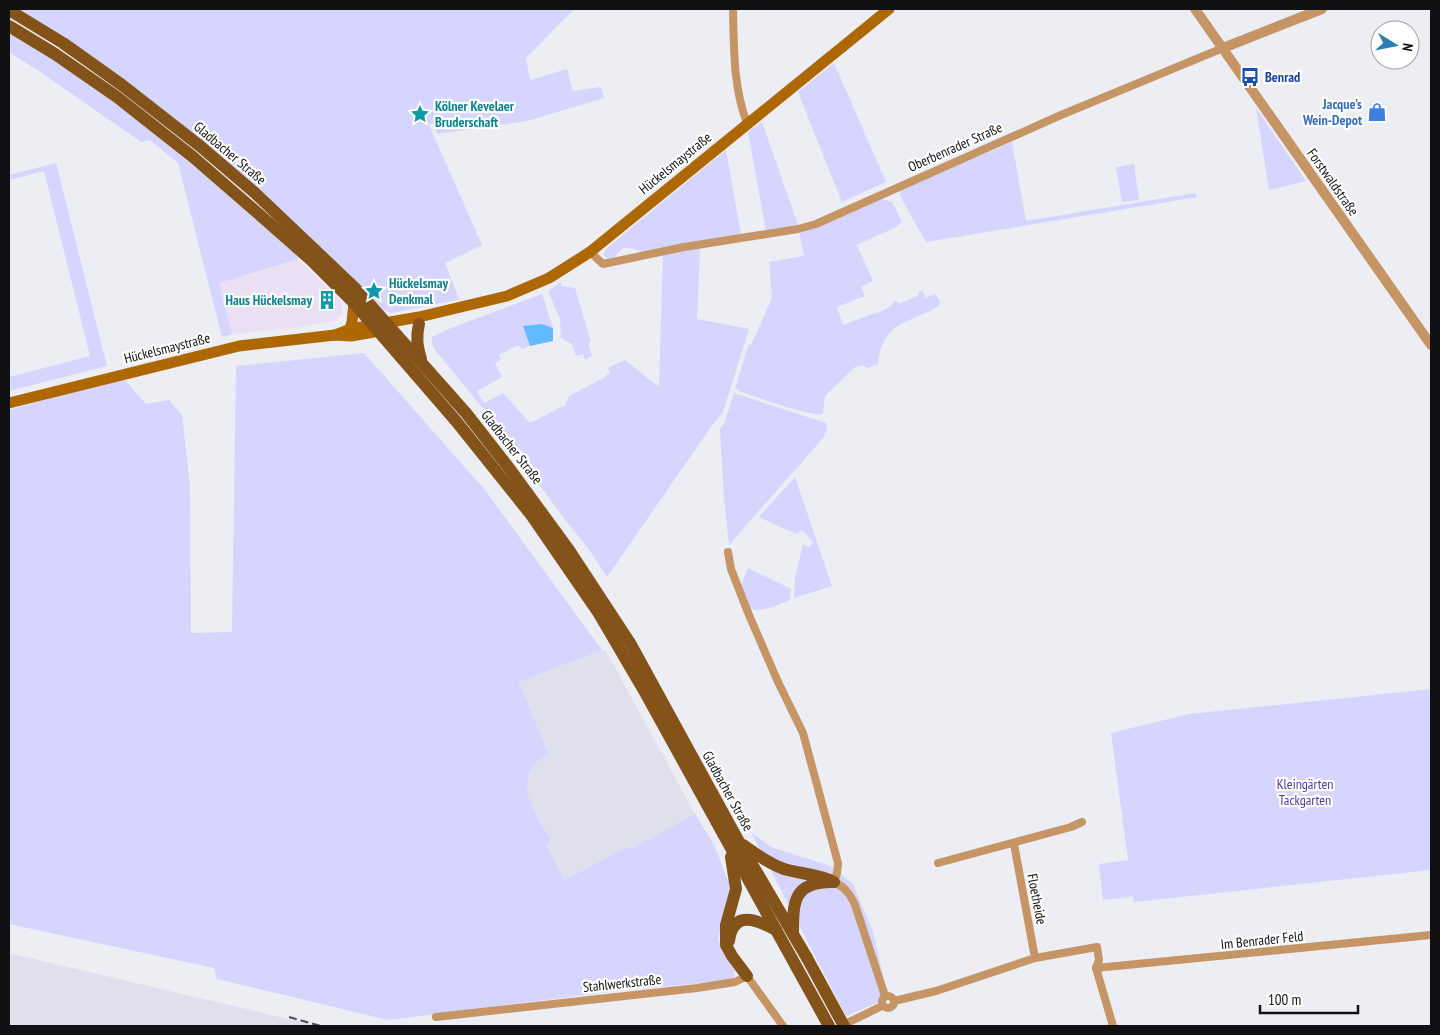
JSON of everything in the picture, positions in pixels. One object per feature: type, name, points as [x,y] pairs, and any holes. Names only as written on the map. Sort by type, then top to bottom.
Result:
[{"type":"main road","name":"Hückelsmaystraße","points":[[9,404],[239,346],[335,334],[351,336],[452,308],[461,308],[520,292],[548,278],[590,252],[889,9]]},
{"type":"main road","name":"Gladbacher Straße","points":[[9,10],[63,43],[122,85],[200,146],[255,193],[349,282],[437,399],[532,516],[580,584],[620,648],[734,845],[793,934],[829,1026]]},
{"type":"main road","name":"Gladbacher Straße","points":[[9,26],[55,54],[117,97],[193,157],[311,260],[354,303],[422,361],[466,413],[509,468],[589,578],[630,643],[652,680],[778,931],[802,961],[843,1026]]},
{"type":"main road","points":[[350,328],[354,303]]},
{"type":"main road","name":"Hückelsmaystraße","points":[[335,334],[350,328],[420,324],[453,313],[461,308]]},
{"type":"main road","points":[[420,324],[417,344],[422,361]]},
{"type":"main road","points":[[747,976],[726,945],[726,926],[736,889],[734,845],[772,864],[834,882]]},
{"type":"main road","points":[[793,934],[793,906],[797,895],[818,882],[834,882]]},
{"type":"main road","points":[[729,951],[728,944],[732,931],[738,923],[745,920],[755,919],[778,931]]},
{"type":"street","points":[[733,9],[734,60],[742,112],[747,124]]},
{"type":"street","name":"Forstwaldstraße","points":[[1195,9],[1431,345]]},
{"type":"street","name":"Oberbenrader Straße","points":[[590,252],[603,264],[684,247],[798,229],[816,224],[1059,116],[1222,48],[1322,9]]},
{"type":"street","points":[[728,552],[731,569],[746,606],[778,682],[803,734],[838,862],[834,882],[842,886],[850,895],[855,905],[885,996]]},
{"type":"street","points":[[938,863],[1014,844],[1082,822]]},
{"type":"street","name":"Floetheide","points":[[1014,844],[1035,958]]},
{"type":"street","name":"Im Benrader Feld","points":[[1096,968],[1431,935]]},
{"type":"street","points":[[894,1001],[936,991],[1035,958],[1097,947],[1098,960],[1096,968],[1113,1026]]},
{"type":"street","points":[[747,976],[783,1026]]},
{"type":"street","name":"Stahlwerkstraße","points":[[436,1017],[697,988],[736,982],[747,976]]},
{"type":"street","points":[[885,996],[892,997],[894,1001]]},
{"type":"street","points":[[882,1006],[881,1002],[885,996]]},
{"type":"street","points":[[882,1006],[888,1009],[891,1008],[894,1001]]},
{"type":"street","points":[[843,1026],[882,1006]]},
{"type":"shaded area","points":[[298,259],[339,300],[342,305],[342,315],[334,321],[303,327],[232,334],[219,283]]},
{"type":"shaded area","points":[[602,650],[606,651],[695,814],[633,848],[626,847],[565,880],[546,845],[552,841],[528,799],[526,782],[533,764],[549,755],[519,682]]},
{"type":"shaded area","points":[[9,953],[34,959],[318,1026],[9,1026]]},
{"type":"green space","points":[[15,9],[574,9],[526,58],[530,80],[567,69],[573,91],[601,87],[604,98],[527,121],[437,134],[433,124],[429,125],[482,245],[445,263],[459,299],[467,298],[391,313],[383,310],[258,191]]},
{"type":"green space","points":[[9,31],[123,109],[194,166],[298,256],[298,259],[219,283],[232,334],[222,337],[178,163],[150,140],[141,142],[9,52]]},
{"type":"green space","points":[[834,63],[886,182],[842,202],[798,92]]},
{"type":"green space","points":[[1256,108],[1306,181],[1269,190]]},
{"type":"green space","points":[[762,122],[798,225],[766,231],[748,132]]},
{"type":"green space","points":[[1012,142],[1026,221],[1195,193],[1197,197],[926,242],[902,200],[901,190]]},
{"type":"green space","points":[[726,150],[741,235],[646,253],[623,248],[612,259],[608,259],[603,255],[607,248]]},
{"type":"green space","points":[[56,163],[107,366],[9,391],[9,377],[90,356],[44,171],[9,180],[9,175]]},
{"type":"green space","points":[[1134,164],[1139,200],[1122,202],[1116,167]]},
{"type":"green space","points":[[882,199],[892,202],[902,222],[896,227],[857,245],[873,281],[861,287],[865,296],[837,307],[843,325],[890,307],[896,300],[899,304],[919,295],[918,292],[922,290],[926,298],[935,294],[940,301],[939,306],[904,323],[889,333],[880,351],[878,364],[867,368],[862,365],[855,367],[825,396],[823,414],[795,409],[739,391],[735,388],[749,344],[751,345],[772,298],[769,262],[804,256],[800,231],[840,218]]},
{"type":"green space","points":[[700,247],[697,319],[749,329],[723,412],[607,577],[590,551],[489,416],[436,351],[432,344],[432,337],[542,294],[553,328],[542,324],[524,326],[530,346],[522,349],[518,345],[499,355],[501,360],[495,363],[502,377],[477,391],[484,403],[503,393],[530,423],[565,405],[569,396],[607,376],[610,373],[608,368],[625,360],[659,387],[663,255]]},
{"type":"green space","points":[[561,282],[561,286],[575,288],[591,342],[588,343],[592,356],[585,360],[583,354],[576,356],[572,344],[561,338],[560,319],[548,291]]},
{"type":"green space","points":[[364,353],[485,490],[602,650],[519,682],[549,755],[538,761],[528,775],[528,795],[536,814],[552,841],[546,845],[565,880],[626,847],[633,848],[695,814],[713,843],[730,885],[718,939],[725,956],[735,971],[733,980],[617,991],[388,1020],[217,979],[214,968],[9,924],[9,410],[123,378],[146,404],[169,400],[182,415],[190,486],[191,633],[232,632],[236,366]]},
{"type":"green space","points":[[734,393],[826,423],[827,430],[823,438],[729,545],[720,429],[724,424]]},
{"type":"green space","points":[[795,477],[832,586],[794,598],[795,578],[803,544],[809,547],[813,542],[802,530],[796,534],[759,517]]},
{"type":"green space","points":[[748,568],[791,589],[790,600],[759,610],[749,608],[741,585]]},
{"type":"green space","name":"Kleingärten Tackgarten","points":[[1431,689],[1431,870],[1134,902],[1132,894],[1130,897],[1103,900],[1099,864],[1128,860],[1111,733],[1189,714]]},
{"type":"green space","points":[[751,832],[771,847],[830,866],[853,884],[873,932],[886,988],[879,1002],[846,1016]]},
{"type":"water","points":[[542,324],[553,328],[553,341],[530,346],[523,326]]},
{"type":"railway","points":[[289,1017],[321,1026]]},
{"type":"place","name":"Benrad","points":[[1250,77]]},
{"type":"place","name":"Jacque's Wein-Depot","points":[[1377,112]]},
{"type":"place","name":"Kölner Kevelaer Bruderschaft","points":[[420,114]]},
{"type":"place","name":"Hückelsmay Denkmal","points":[[374,291]]},
{"type":"place","name":"Haus Hückelsmay","points":[[327,300]]}]
